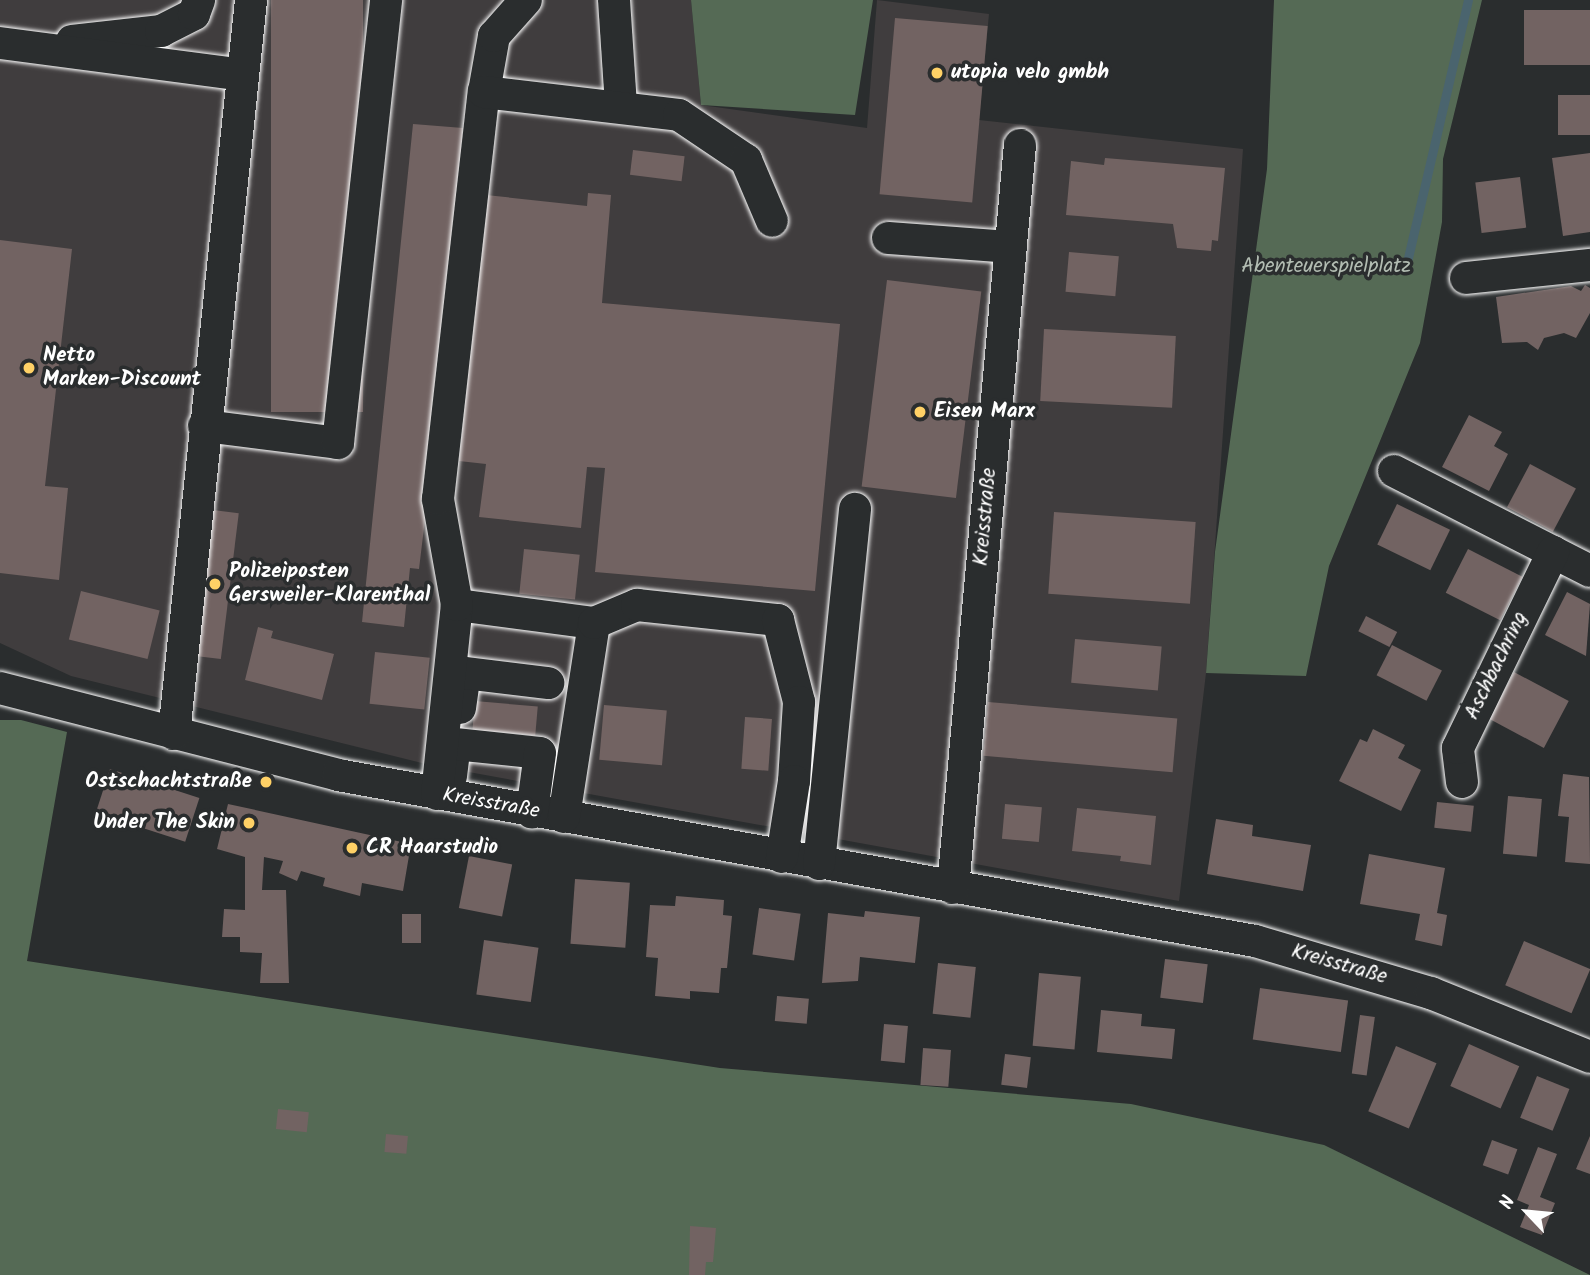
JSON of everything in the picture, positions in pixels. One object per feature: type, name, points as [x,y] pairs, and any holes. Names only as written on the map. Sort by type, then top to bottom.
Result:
[{"type":"street","points":[[13,44],[161,31],[194,14],[199,0]]},
{"type":"street","points":[[174,734],[204,426],[251,0]]},
{"type":"street","points":[[204,426],[338,443],[386,0]]},
{"type":"street","points":[[443,795],[457,605],[438,499],[484,92],[494,36],[526,0]]},
{"type":"street","points":[[614,0],[621,105]]},
{"type":"street","points":[[13,44],[243,75]]},
{"type":"street","points":[[484,92],[621,105],[679,115],[746,160],[772,221]]},
{"type":"street","name":"Kreisstraße","points":[[953,888],[1020,145]]},
{"type":"street","points":[[888,238],[1010,247]]},
{"type":"street","points":[[1466,278],[1590,265]]},
{"type":"street","points":[[1394,471],[1590,571]]},
{"type":"street","points":[[820,864],[855,509]]},
{"type":"street","name":"Aschbachring","points":[[1462,782],[1458,748],[1553,552]]},
{"type":"street","points":[[457,605],[594,623],[637,605],[778,620],[799,702],[794,781],[782,857]]},
{"type":"street","points":[[564,817],[594,623]]},
{"type":"street","name":"Kreisstraße","points":[[0,667],[15,693],[174,734],[443,795],[1255,941],[1336,962],[1431,993],[1590,1057]]},
{"type":"street","points":[[443,795],[455,744],[465,674],[548,683]]},
{"type":"street","points":[[455,744],[540,753],[532,812]]},
{"type":"shaded area","points":[[0,0],[691,0],[701,105],[867,128],[877,0],[989,14],[979,120],[1243,149],[1206,673],[1179,901],[430,765],[71,676],[0,643]]},
{"type":"green space","points":[[691,0],[873,0],[855,115],[701,105]]},
{"type":"green space","name":"Abenteuerspielplatz","points":[[1274,0],[1482,0],[1443,159],[1442,222],[1420,343],[1329,566],[1306,676],[1206,673],[1215,552],[1267,169]]},
{"type":"green space","points":[[0,720],[21,720],[67,732],[27,961],[720,1068],[1131,1104],[1324,1145],[1590,1275],[0,1275]]},
{"type":"building","points":[[271,0],[363,0],[363,412],[271,412]]},
{"type":"building","points":[[1524,10],[1590,10],[1590,65],[1524,65]]},
{"type":"building","name":"utopia velo gmbh","points":[[895,18],[988,26],[972,202],[880,194]]},
{"type":"building","points":[[1558,95],[1590,95],[1590,135],[1558,135]]},
{"type":"building","points":[[413,124],[463,128],[430,478],[419,569],[410,568],[404,627],[362,622]]},
{"type":"building","points":[[633,150],[685,156],[682,181],[630,175]]},
{"type":"building","points":[[1590,153],[1590,232],[1563,236],[1552,158]]},
{"type":"building","points":[[1105,158],[1225,168],[1218,241],[1212,240],[1211,251],[1177,248],[1173,224],[1066,215],[1071,161],[1104,165]]},
{"type":"building","points":[[1520,177],[1526,228],[1482,233],[1475,182]]},
{"type":"building","points":[[588,193],[611,195],[602,303],[840,324],[815,591],[595,572],[605,468],[587,467],[581,528],[479,517],[486,464],[459,461],[486,195],[587,206]]},
{"type":"building","name":"Netto Marken-Discount","points":[[0,240],[72,249],[45,486],[68,488],[59,580],[0,573]]},
{"type":"building","points":[[1069,252],[1119,256],[1115,296],[1066,292]]},
{"type":"building","points":[[887,280],[981,292],[956,498],[862,486]]},
{"type":"building","points":[[1585,285],[1590,288],[1590,313],[1576,338],[1564,333],[1544,338],[1538,350],[1527,342],[1502,343],[1496,297],[1571,286],[1581,291]]},
{"type":"building","points":[[1044,329],[1176,336],[1172,408],[1040,401]]},
{"type":"building","points":[[1469,415],[1502,432],[1494,446],[1508,454],[1489,491],[1442,467]]},
{"type":"building","points":[[1530,464],[1576,488],[1553,532],[1507,507]]},
{"type":"building","points":[[1397,504],[1450,530],[1430,570],[1377,544]]},
{"type":"building","name":"Polizeiposten Gersweiler-Klarenthal","points":[[205,509],[239,513],[221,659],[187,655]]},
{"type":"building","points":[[1054,512],[1196,522],[1190,604],[1048,594]]},
{"type":"building","points":[[524,549],[580,555],[575,600],[519,594]]},
{"type":"building","points":[[1468,549],[1522,577],[1500,620],[1446,593]]},
{"type":"building","points":[[81,591],[160,611],[147,659],[69,640]]},
{"type":"building","points":[[1567,592],[1590,604],[1586,656],[1545,635]]},
{"type":"building","points":[[1366,616],[1397,632],[1389,647],[1358,631]]},
{"type":"building","points":[[258,627],[273,631],[271,638],[334,654],[322,700],[245,680]]},
{"type":"building","points":[[1075,639],[1162,647],[1158,690],[1071,683]]},
{"type":"building","points":[[1392,645],[1442,670],[1426,701],[1377,675]]},
{"type":"building","points":[[375,652],[430,658],[424,709],[370,704]]},
{"type":"building","points":[[1514,672],[1569,701],[1544,748],[1489,719]]},
{"type":"building","points":[[475,701],[538,706],[535,735],[472,730]]},
{"type":"building","points":[[988,702],[1177,719],[1173,772],[983,756]]},
{"type":"building","points":[[604,705],[667,710],[662,765],[599,760]]},
{"type":"building","points":[[745,717],[772,719],[768,771],[741,769]]},
{"type":"building","points":[[1373,729],[1405,745],[1398,758],[1421,770],[1401,811],[1339,781],[1360,739],[1367,742]]},
{"type":"building","points":[[110,769],[199,798],[185,842],[96,813]]},
{"type":"building","points":[[1563,774],[1589,777],[1590,864],[1565,862],[1569,817],[1558,816]]},
{"type":"building","points":[[1508,796],[1542,799],[1537,857],[1503,854]]},
{"type":"building","points":[[1437,802],[1474,806],[1471,832],[1434,828]]},
{"type":"building","points":[[228,804],[411,844],[403,891],[362,883],[360,896],[323,886],[325,878],[301,871],[297,881],[279,873],[283,861],[264,857],[262,890],[286,890],[289,983],[260,983],[262,953],[240,952],[240,937],[222,937],[224,909],[245,910],[245,857],[217,849]]},
{"type":"building","points":[[1005,804],[1042,807],[1039,842],[1002,839]]},
{"type":"building","points":[[1077,808],[1156,816],[1151,865],[1120,861],[1121,856],[1072,851]]},
{"type":"building","points":[[1216,819],[1253,825],[1252,836],[1311,845],[1303,891],[1207,874]]},
{"type":"building","points":[[1369,854],[1445,868],[1437,913],[1447,915],[1442,946],[1415,940],[1420,914],[1360,904]]},
{"type":"building","points":[[469,856],[512,864],[502,916],[459,908]]},
{"type":"building","points":[[575,879],[630,883],[625,948],[570,944]]},
{"type":"building","points":[[676,896],[724,900],[723,915],[732,916],[727,968],[721,968],[719,993],[690,991],[690,999],[655,996],[658,958],[646,957],[650,905],[675,906]]},
{"type":"building","points":[[759,908],[801,914],[794,960],[752,955]]},
{"type":"building","points":[[865,911],[920,917],[915,963],[860,957],[858,981],[822,983],[828,913],[864,917]]},
{"type":"building","points":[[402,914],[421,914],[421,943],[402,943]]},
{"type":"building","points":[[484,940],[538,948],[531,1002],[476,994]]},
{"type":"building","points":[[1524,941],[1590,969],[1572,1013],[1505,985]]},
{"type":"building","points":[[1165,959],[1208,964],[1203,1003],[1160,998]]},
{"type":"building","points":[[938,963],[976,967],[970,1018],[933,1014]]},
{"type":"building","points":[[1039,973],[1081,977],[1074,1049],[1033,1046]]},
{"type":"building","points":[[1260,988],[1348,1000],[1341,1052],[1253,1039]]},
{"type":"building","points":[[777,996],[809,999],[807,1024],[775,1021]]},
{"type":"building","points":[[1101,1010],[1142,1014],[1141,1026],[1175,1029],[1172,1059],[1097,1052]]},
{"type":"building","points":[[1360,1015],[1375,1017],[1367,1076],[1352,1073]]},
{"type":"building","points":[[884,1024],[908,1026],[905,1063],[881,1061]]},
{"type":"building","points":[[1469,1044],[1519,1066],[1501,1108],[1450,1086]]},
{"type":"building","points":[[1396,1046],[1437,1063],[1409,1129],[1368,1111]]},
{"type":"building","points":[[923,1048],[951,1050],[948,1087],[920,1085]]},
{"type":"building","points":[[1005,1054],[1031,1057],[1027,1088],[1001,1085]]},
{"type":"building","points":[[1537,1076],[1569,1089],[1553,1131],[1520,1118]]},
{"type":"building","points":[[278,1109],[309,1112],[307,1132],[276,1129]]},
{"type":"building","points":[[386,1134],[408,1136],[406,1154],[384,1152]]},
{"type":"building","points":[[1590,1136],[1590,1174],[1576,1169]]},
{"type":"building","points":[[1492,1140],[1517,1149],[1508,1175],[1483,1165]]},
{"type":"building","points":[[1538,1147],[1557,1154],[1540,1197],[1555,1203],[1542,1235],[1520,1227],[1529,1205],[1517,1200]]},
{"type":"building","points":[[690,1226],[716,1228],[713,1262],[706,1262],[705,1275],[689,1275]]},
{"type":"waterway","points":[[1407,262],[1468,0]]},
{"type":"place","name":"utopia velo gmbh","points":[[937,73]]},
{"type":"place","name":"Netto Marken-Discount","points":[[29,368]]},
{"type":"place","name":"Eisen Marx","points":[[920,412]]},
{"type":"place","name":"Polizeiposten Gersweiler-Klarenthal","points":[[215,584]]},
{"type":"place","name":"Ostschachtstraße","points":[[266,782]]},
{"type":"place","name":"Under The Skin","points":[[249,823]]},
{"type":"place","name":"CR Haarstudio","points":[[352,848]]}]
